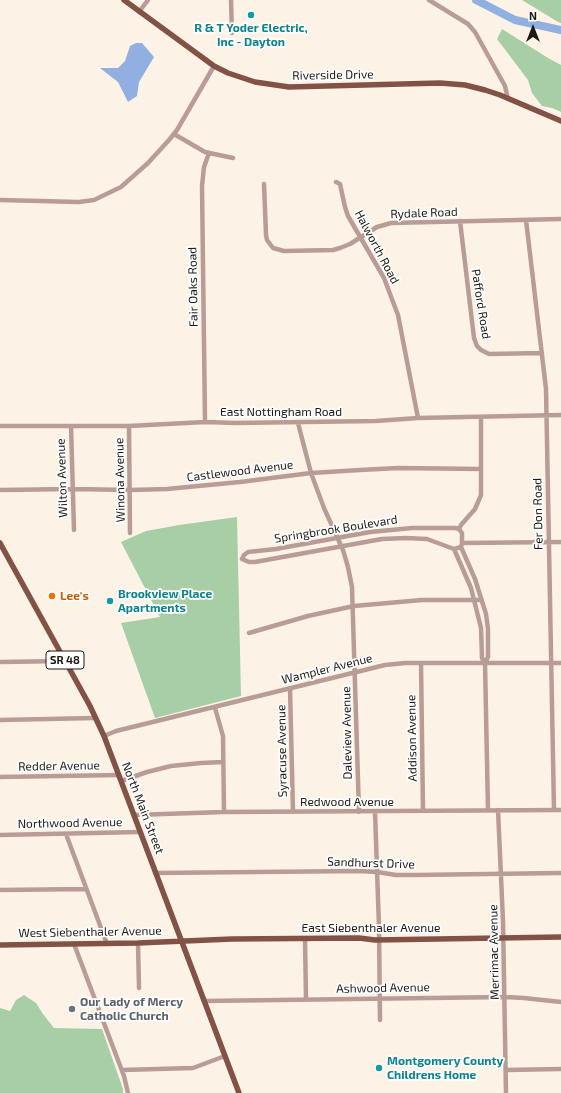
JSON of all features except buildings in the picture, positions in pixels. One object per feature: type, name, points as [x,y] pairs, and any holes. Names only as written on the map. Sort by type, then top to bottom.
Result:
[{"type":"main road","name":"Riverside Drive","points":[[124,0],[214,66],[244,79],[276,86],[289,87],[450,84],[475,87],[561,121]]},
{"type":"main road","name":"North Main Street","points":[[0,543],[96,718],[104,736],[239,1093]]},
{"type":"main road","name":"East Siebenthaler Avenue","points":[[181,941],[305,938],[359,938],[380,940],[561,937]]},
{"type":"main road","name":"West Siebenthaler Avenue","points":[[0,945],[107,944],[181,941]]},
{"type":"street","points":[[139,12],[148,0]]},
{"type":"street","points":[[231,0],[232,33]]},
{"type":"street","points":[[429,0],[468,24],[475,32],[505,86],[508,99]]},
{"type":"street","points":[[0,200],[77,202],[94,200],[121,187],[159,152],[174,134],[214,66]]},
{"type":"street","points":[[174,134],[200,150],[233,158]]},
{"type":"street","name":"Fair Oaks Road","points":[[205,422],[202,186],[204,167],[209,153]]},
{"type":"street","name":"Halworth Road","points":[[336,182],[340,184],[348,216],[384,278],[398,316],[418,418]]},
{"type":"street","name":"Rydale Road","points":[[264,184],[267,240],[277,250],[284,251],[333,250],[345,246],[377,227],[391,223],[561,219]]},
{"type":"street","name":"Fer Don Road","points":[[526,220],[546,384],[554,810]]},
{"type":"street","name":"Pafford Road","points":[[460,221],[474,338],[477,346],[489,354],[542,353]]},
{"type":"street","name":"East Nottingham Road","points":[[0,426],[129,426],[205,422],[298,423],[376,421],[418,418],[561,415]]},
{"type":"street","points":[[481,417],[482,488],[475,509],[461,525],[459,530],[462,533],[461,545],[475,579],[488,629],[488,657],[485,663],[488,810]]},
{"type":"street","name":"Daleview Avenue","points":[[298,423],[311,473],[341,546],[350,575],[354,606],[358,812]]},
{"type":"street","name":"Wilton Avenue","points":[[71,426],[74,530]]},
{"type":"street","name":"Winona Avenue","points":[[129,426],[130,533]]},
{"type":"street","name":"Castlewood Avenue","points":[[0,490],[130,490],[192,487],[311,473],[398,468],[481,469]]},
{"type":"street","name":"Springbrook Boulevard","points":[[454,549],[427,539],[382,539],[255,562],[249,562],[242,559],[248,552],[395,529],[455,528],[459,530]]},
{"type":"street","points":[[485,663],[482,658],[481,628],[475,601],[454,549],[461,545],[561,542]]},
{"type":"street","points":[[248,633],[308,616],[354,606],[422,600],[481,600]]},
{"type":"street","points":[[0,662],[65,661]]},
{"type":"street","name":"Wampler Avenue","points":[[104,736],[386,665],[421,663],[561,663]]},
{"type":"street","name":"Addison Avenue","points":[[421,663],[423,811]]},
{"type":"street","name":"Syracuse Avenue","points":[[290,688],[293,812]]},
{"type":"street","points":[[215,708],[223,736],[224,812]]},
{"type":"street","points":[[0,720],[96,718]]},
{"type":"street","name":"Redder Avenue","points":[[0,777],[120,778],[171,766],[223,762]]},
{"type":"street","name":"Merrimac Avenue","points":[[498,810],[504,938],[506,1093]]},
{"type":"street","name":"Redwood Avenue","points":[[134,815],[224,812],[561,810]]},
{"type":"street","points":[[375,812],[380,940],[380,1020]]},
{"type":"street","name":"Northwood Avenue","points":[[0,835],[140,832]]},
{"type":"street","points":[[66,834],[107,944]]},
{"type":"street","name":"Sandhurst Drive","points":[[155,873],[377,872],[396,875],[561,873]]},
{"type":"street","points":[[0,890],[86,889]]},
{"type":"street","points":[[305,938],[306,999]]},
{"type":"street","points":[[138,943],[139,988]]},
{"type":"street","points":[[74,944],[122,1070],[128,1093]]},
{"type":"street","name":"Ashwood Avenue","points":[[204,1001],[505,997],[561,1002]]},
{"type":"street","points":[[122,1070],[192,1068],[225,1056]]},
{"type":"street","points":[[506,1070],[561,1069]]},
{"type":"green space","points":[[522,0],[561,0],[561,23],[558,22]]},
{"type":"green space","points":[[502,29],[561,65],[561,112],[542,106],[532,93],[528,80],[497,39]]},
{"type":"green space","points":[[237,517],[241,696],[155,718],[121,623],[160,617],[121,542],[146,531]]},
{"type":"green space","points":[[24,995],[36,1003],[54,1028],[102,1029],[123,1089],[123,1093],[0,1093],[0,1008],[10,1011],[16,1000]]},
{"type":"water","points":[[136,43],[142,43],[154,57],[139,82],[137,96],[128,102],[118,82],[100,68],[118,68],[125,61],[130,46]]},
{"type":"waterway","points":[[476,0],[515,20],[561,30]]},
{"type":"place","name":"R & T Yoder Electric, Inc - Dayton","points":[[251,15]]},
{"type":"place","name":"Lee's","points":[[52,596]]},
{"type":"place","name":"Brookview Place Apartments","points":[[110,601]]},
{"type":"place","name":"Our Lady of Mercy Catholic Church","points":[[72,1009]]},
{"type":"place","name":"Montgomery County Childrens Home","points":[[379,1068]]}]
